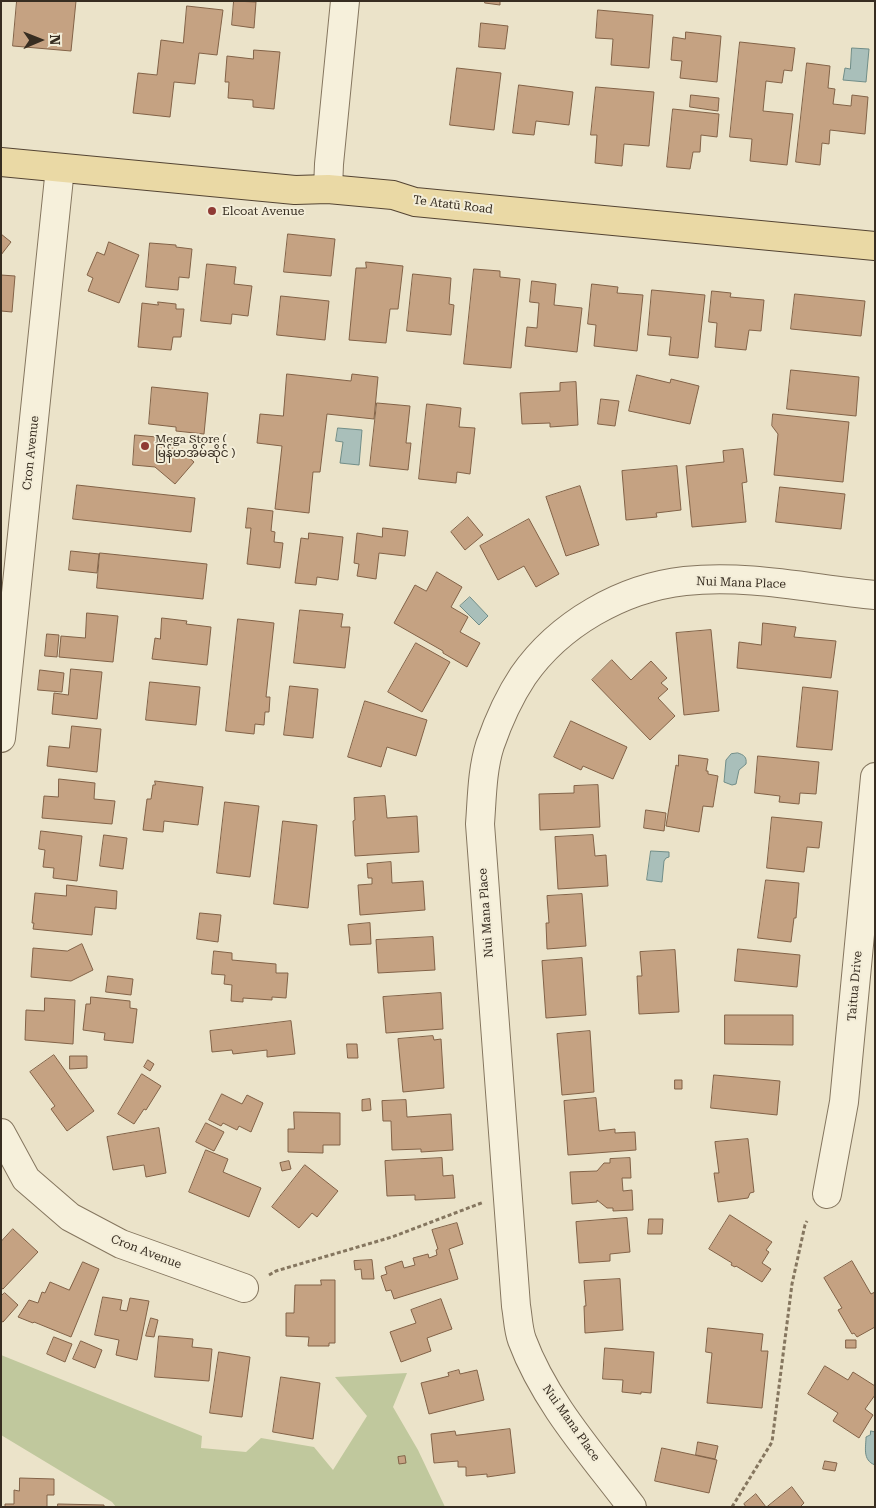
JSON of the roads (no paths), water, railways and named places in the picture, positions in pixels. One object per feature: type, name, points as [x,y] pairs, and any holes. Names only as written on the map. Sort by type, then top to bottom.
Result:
[{"type":"main road","name":"Te Atatū Road","points":[[1,162],[295,190],[328,189],[393,195],[415,202],[875,246]]},
{"type":"street","points":[[328,189],[345,1]]},
{"type":"street","name":"Cron Avenue","points":[[1,738],[60,168]]},
{"type":"street","name":"Nui Mana Place","points":[[632,1507],[558,1409],[537,1373],[521,1338],[516,1306],[480,824],[484,781],[490,747],[504,710],[522,677],[542,653],[590,614],[620,598],[685,581],[718,580],[759,581],[875,595]]},
{"type":"street","name":"Taitua Drive","points":[[827,1194],[844,1102],[875,777]]},
{"type":"street","name":"Cron Avenue","points":[[1,1133],[26,1179],[70,1217],[121,1244],[244,1288]]},
{"type":"water","points":[[852,48],[869,49],[866,82],[843,80],[845,68],[850,69]]},
{"type":"water","points":[[338,428],[362,430],[359,465],[340,463],[343,442],[336,441]]},
{"type":"water","points":[[470,597],[488,616],[479,625],[460,606]]},
{"type":"water","points":[[738,753],[745,757],[746,764],[739,770],[736,784],[732,785],[724,782],[726,760],[731,754]]},
{"type":"water","points":[[651,851],[669,852],[669,857],[664,861],[662,882],[647,880]]},
{"type":"water","points":[[871,1431],[875,1432],[875,1465],[866,1457],[866,1437],[870,1435]]},
{"type":"place","name":"Elcoat Avenue","points":[[212,211]]},
{"type":"place","name":"Mega Store ( မြန်မာအိမ်ဆိုင် )","points":[[145,446]]}]
